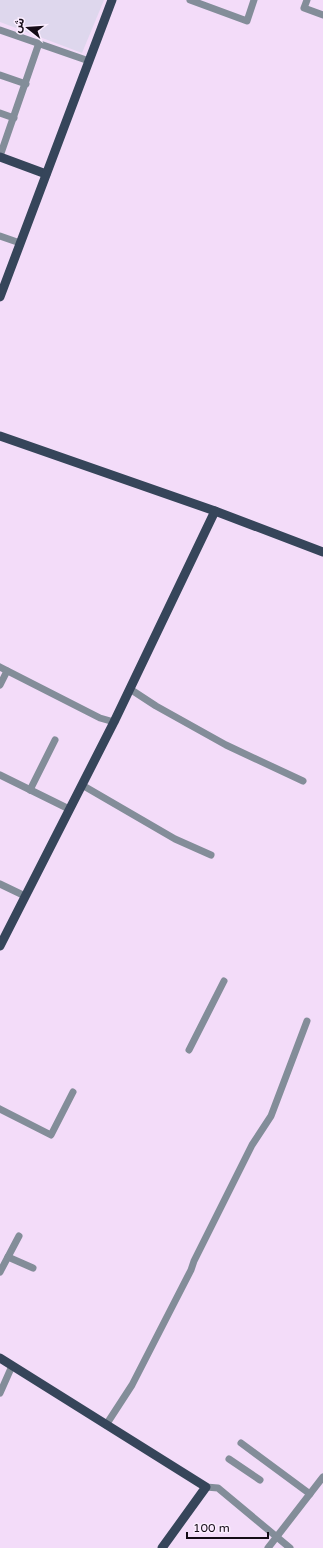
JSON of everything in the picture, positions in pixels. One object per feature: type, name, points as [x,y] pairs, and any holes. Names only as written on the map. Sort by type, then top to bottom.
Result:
[{"type":"main road","points":[[0,297],[112,0]]},
{"type":"main road","points":[[0,157],[46,174]]},
{"type":"main road","points":[[0,436],[215,511],[323,552]]},
{"type":"main road","points":[[0,946],[114,722],[215,511]]},
{"type":"main road","points":[[0,1358],[206,1487],[162,1548]]},
{"type":"street","points":[[190,0],[247,21],[254,0]]},
{"type":"street","points":[[307,0],[304,8],[323,15]]},
{"type":"street","points":[[0,30],[89,61]]},
{"type":"street","points":[[0,157],[39,43]]},
{"type":"street","points":[[0,75],[26,84]]},
{"type":"street","points":[[0,113],[14,118]]},
{"type":"street","points":[[0,236],[20,243]]},
{"type":"street","points":[[0,667],[100,718],[114,722]]},
{"type":"street","points":[[0,685],[7,671]]},
{"type":"street","points":[[130,689],[156,706],[226,745],[303,781]]},
{"type":"street","points":[[30,790],[56,740]]},
{"type":"street","points":[[0,775],[70,809]]},
{"type":"street","points":[[82,785],[175,839],[212,855]]},
{"type":"street","points":[[0,884],[25,896]]},
{"type":"street","points":[[189,1050],[224,981]]},
{"type":"street","points":[[106,1425],[132,1385],[191,1270],[194,1261],[252,1145],[270,1116],[307,1021]]},
{"type":"street","points":[[0,1109],[51,1135],[73,1092]]},
{"type":"street","points":[[0,1272],[19,1236]]},
{"type":"street","points":[[8,1257],[33,1268]]},
{"type":"street","points":[[1,1391],[12,1366]]},
{"type":"street","points":[[241,1443],[310,1494]]},
{"type":"street","points":[[229,1458],[260,1480]]},
{"type":"street","points":[[268,1548],[323,1477]]},
{"type":"street","points":[[206,1487],[218,1488],[290,1548]]},
{"type":"shaded area","points":[[0,0],[104,0],[82,53],[0,22]]}]
